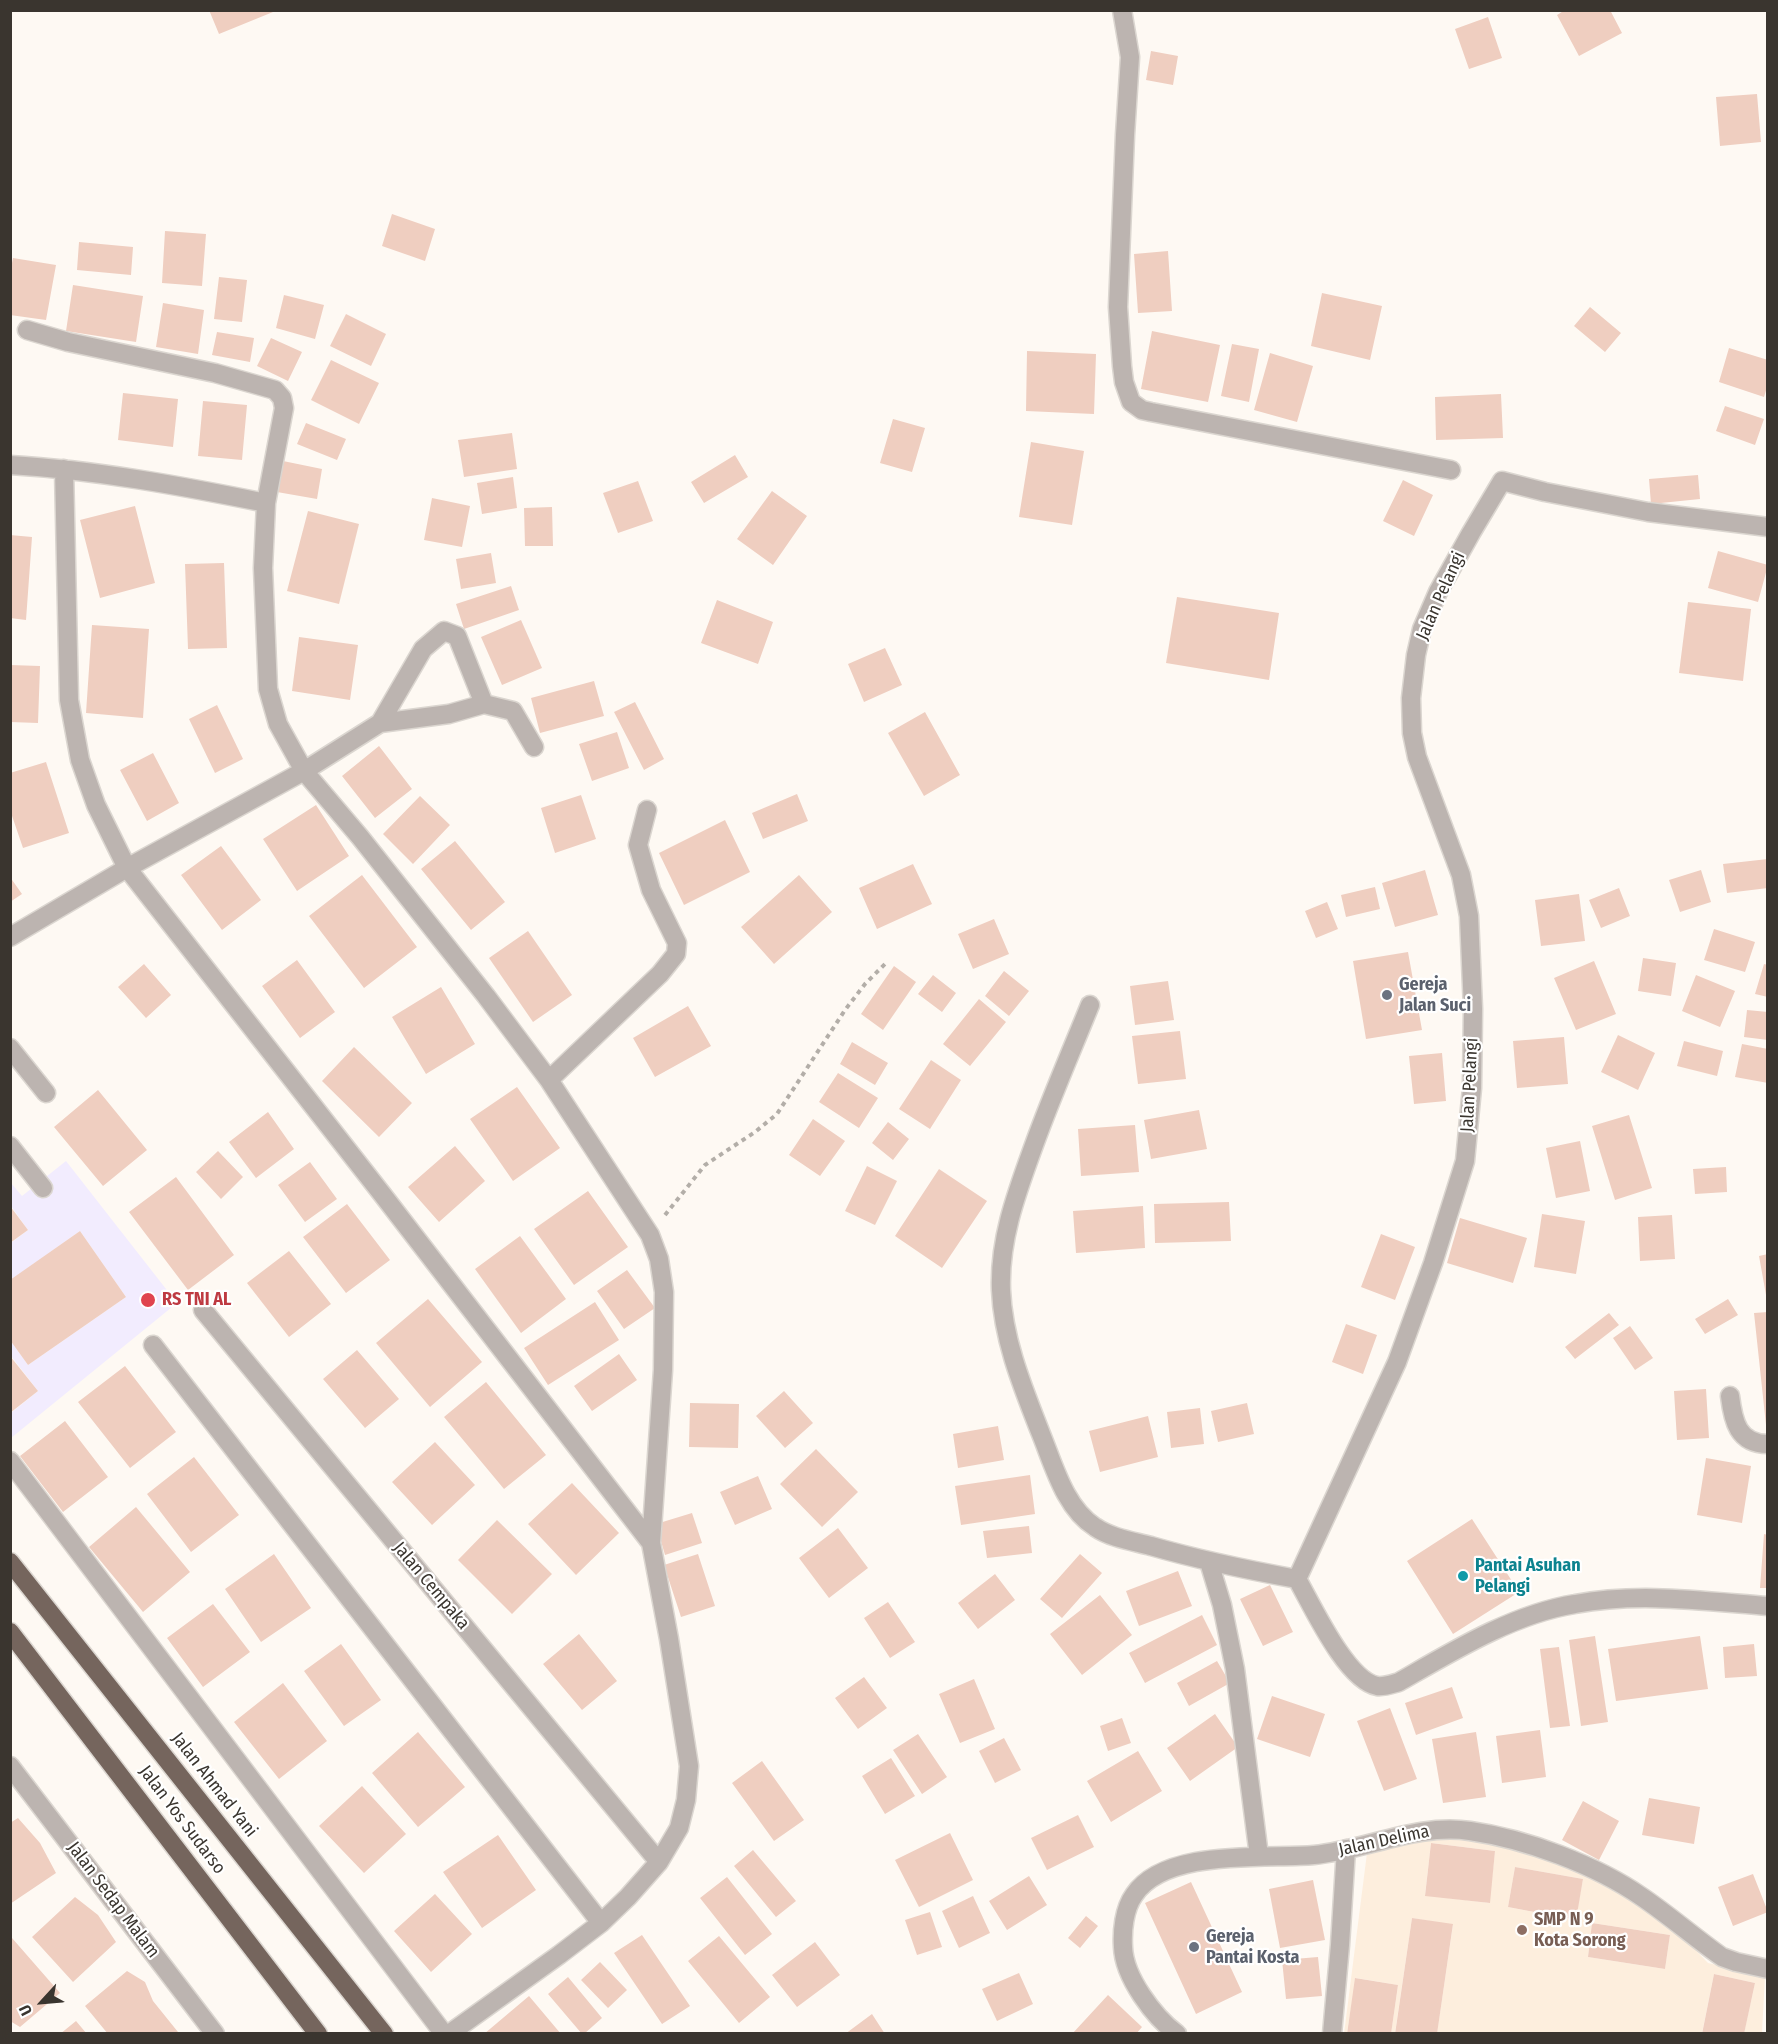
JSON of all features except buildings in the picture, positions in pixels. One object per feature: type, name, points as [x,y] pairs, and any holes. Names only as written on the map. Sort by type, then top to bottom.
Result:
[{"type":"highway","name":"Jalan Ahmad Yani","points":[[10,1562],[384,2034]]},
{"type":"highway","name":"Jalan Yos Sudarso","points":[[10,1632],[318,2034]]},
{"type":"street","points":[[1122,10],[1130,57],[1118,307],[1124,382],[1131,402],[1142,410],[1151,412],[1451,470]]},
{"type":"street","points":[[27,330],[68,342],[215,372],[275,390],[282,398],[284,408],[266,503],[263,568],[268,689],[278,724],[304,771],[360,837],[549,1080],[650,1235],[659,1259],[664,1292],[663,1370],[651,1543],[669,1639],[688,1766],[686,1800],[679,1828],[659,1862],[601,1923],[449,2034]]},
{"type":"street","points":[[10,465],[64,469],[205,490],[266,503]]},
{"type":"street","points":[[64,469],[69,700],[72,724],[80,760],[96,805],[126,868],[382,1194],[651,1543]]},
{"type":"street","name":"Jalan Pelangi","points":[[1297,1579],[1397,1362],[1433,1263],[1465,1161],[1473,1066],[1469,916],[1461,875],[1417,757],[1412,733],[1411,698],[1416,655],[1422,629],[1438,592],[1502,481],[1545,492],[1648,512],[1767,527]]},
{"type":"street","points":[[380,723],[423,649],[444,632],[457,636],[484,704]]},
{"type":"street","points":[[10,937],[126,868],[304,771],[380,723],[449,714],[484,704],[513,711],[534,747]]},
{"type":"street","points":[[549,1080],[660,974],[676,954],[676,943],[651,890],[638,845],[647,810]]},
{"type":"street","points":[[1090,1005],[1054,1092],[1011,1211],[1002,1249],[1001,1290],[1006,1327],[1016,1367],[1058,1476],[1077,1512],[1098,1529],[1115,1536],[1209,1562],[1297,1579],[1347,1663],[1363,1680],[1377,1686],[1399,1682],[1465,1645],[1498,1630],[1544,1611],[1575,1604],[1614,1599],[1681,1598],[1767,1606]]},
{"type":"street","points":[[10,1048],[46,1093]]},
{"type":"street","points":[[10,1146],[43,1188]]},
{"type":"street","name":"Jalan Cempaka","points":[[203,1310],[659,1862]]},
{"type":"street","points":[[153,1345],[601,1923]]},
{"type":"street","points":[[1730,1396],[1732,1413],[1738,1428],[1746,1439],[1753,1443],[1767,1444]]},
{"type":"street","points":[[10,1461],[444,2034]]},
{"type":"street","points":[[1209,1562],[1222,1605],[1235,1669],[1259,1856]]},
{"type":"street","name":"Jalan Sedap Malam","points":[[10,1766],[215,2034]]},
{"type":"street","name":"Jalan Delima","points":[[1177,2034],[1167,2027],[1150,2007],[1130,1976],[1123,1954],[1122,1934],[1126,1914],[1134,1895],[1146,1882],[1165,1872],[1198,1861],[1230,1857],[1315,1855],[1423,1831],[1442,1829],[1470,1831],[1508,1839],[1593,1867],[1642,1897],[1722,1957],[1767,1968]]},
{"type":"street","points":[[1332,2034],[1346,1849]]},
{"type":"path","points":[[650,1235],[705,1165],[755,1132],[777,1114],[845,1011],[887,962]]},
{"type":"shaded area","name":"RS TNI AL","points":[[66,1161],[177,1303],[11,1438],[11,1413],[38,1391],[11,1356],[10,1340],[28,1365],[126,1297],[80,1231],[11,1280],[11,1243],[28,1230],[11,1206],[11,1183],[22,1196]]},
{"type":"shaded area","name":"SMP N 9 Kota Sorong","points":[[1437,1833],[1509,1845],[1590,1876],[1660,1913],[1708,1963],[1765,1976],[1762,2033],[1744,2033],[1755,1983],[1714,1974],[1702,2033],[1437,2033],[1453,1925],[1412,1918],[1395,2033],[1391,2033],[1398,1985],[1356,1978],[1347,2033],[1344,2034],[1367,1853]],"holes":[[[1431,1843],[1495,1851],[1489,1903],[1425,1895]],[[1515,1867],[1583,1879],[1575,1920],[1508,1907]],[[1592,1923],[1670,1935],[1665,1969],[1588,1957]]]},
{"type":"place","name":"Gereja Jalan Suci","points":[[1387,995]]},
{"type":"place","name":"RS TNI AL","points":[[148,1300]]},
{"type":"place","name":"Pantai Asuhan Pelangi","points":[[1463,1576]]},
{"type":"place","name":"SMP N 9 Kota Sorong","points":[[1522,1930]]},
{"type":"place","name":"Gereja Pantai Kosta","points":[[1194,1947]]}]
